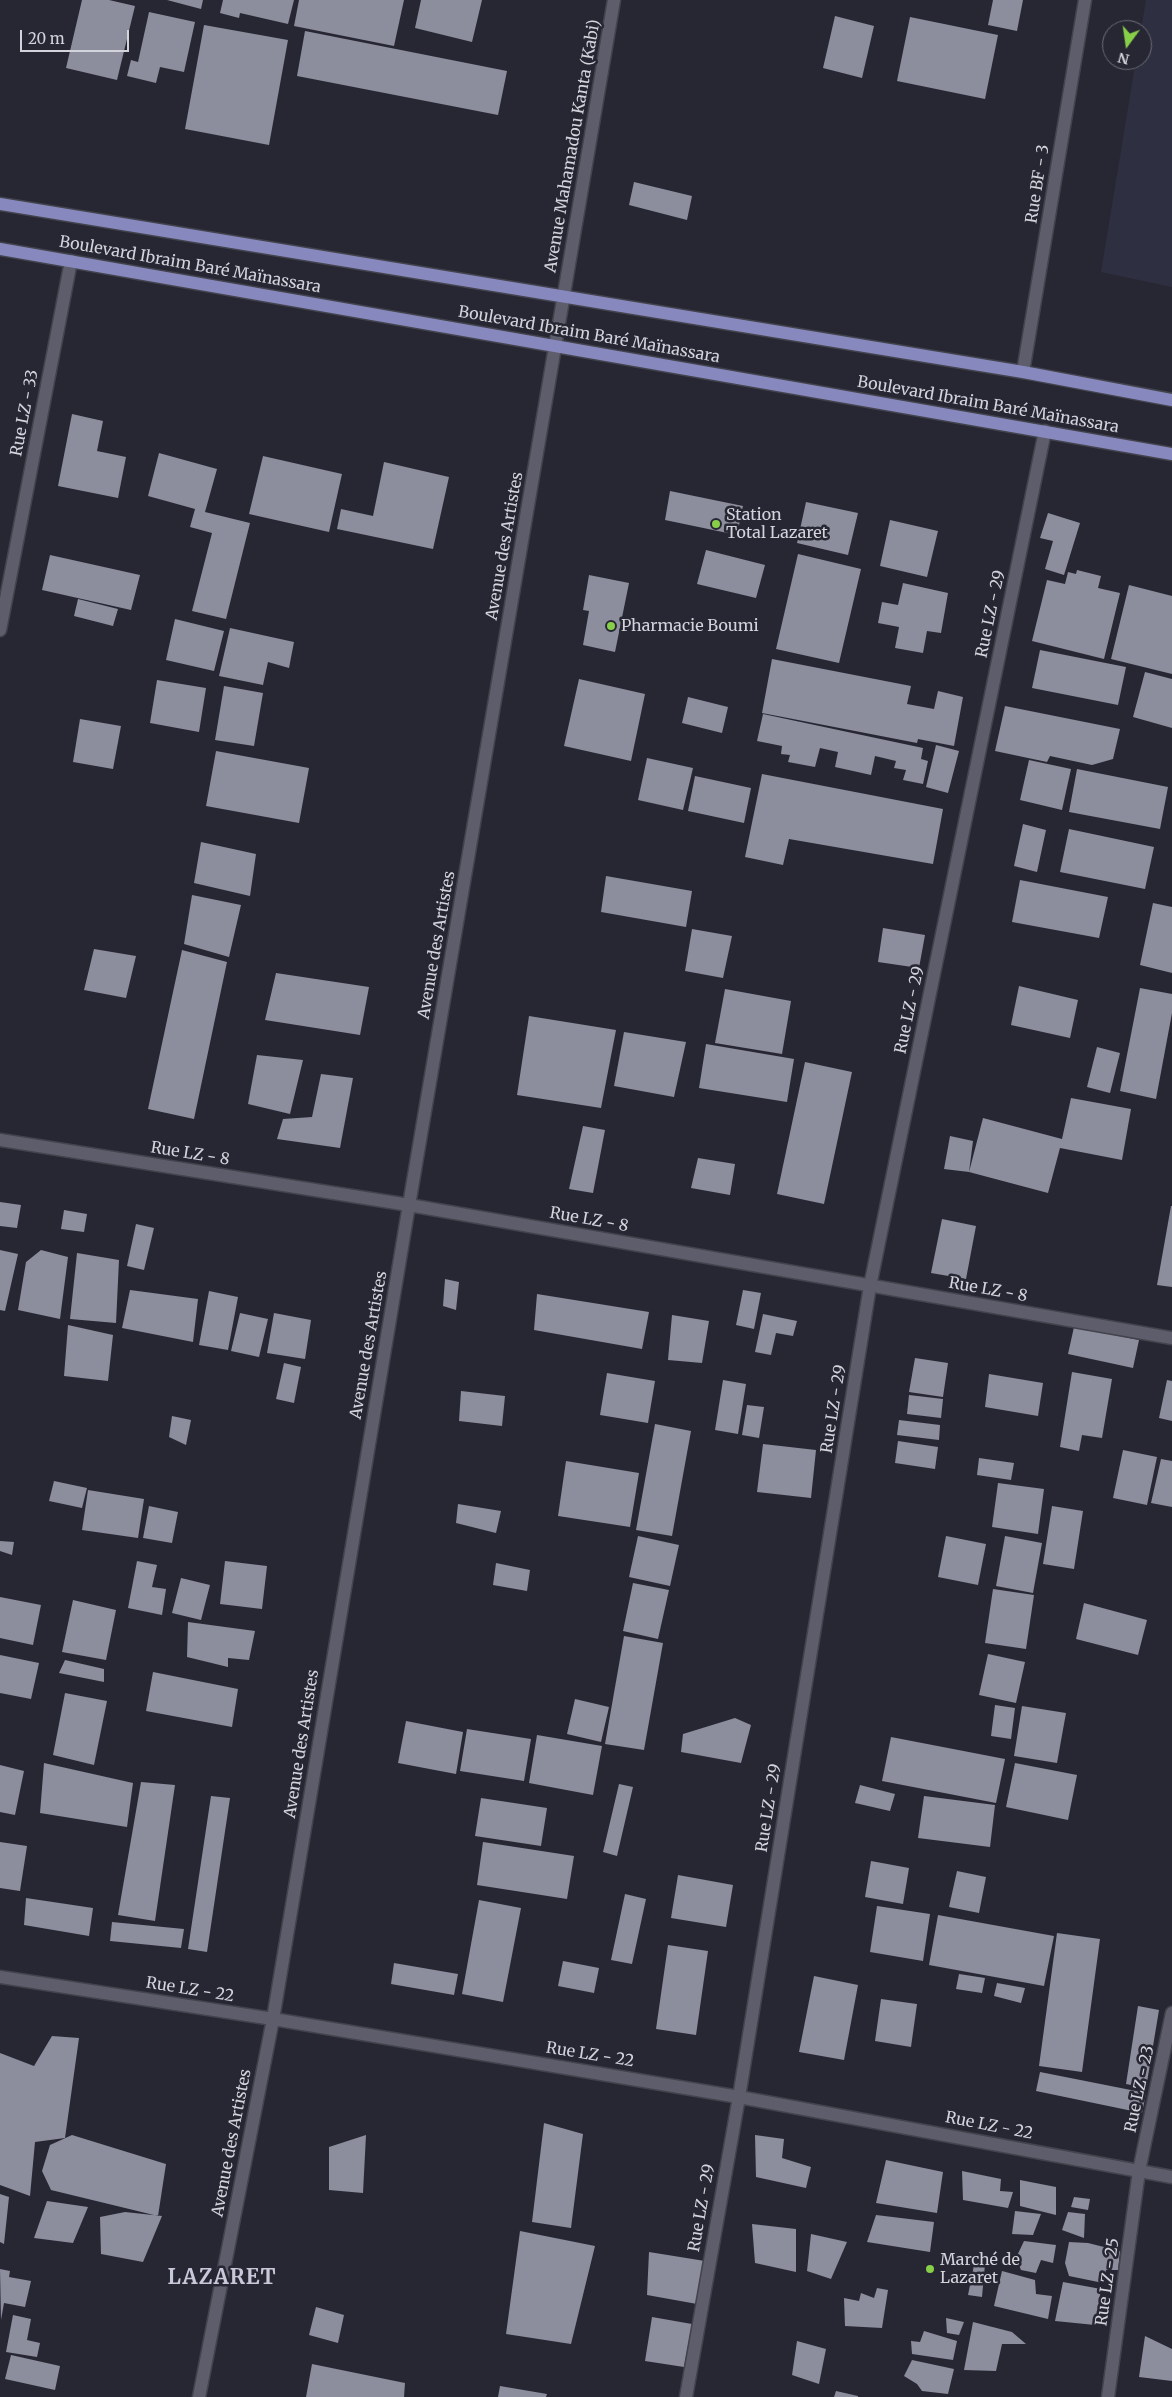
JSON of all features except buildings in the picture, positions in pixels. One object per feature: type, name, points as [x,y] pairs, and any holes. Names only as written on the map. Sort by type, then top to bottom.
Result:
[{"type":"main road","name":"Boulevard Ibraim Baré Maïnassara","points":[[0,204],[1023,372],[1172,400]]},
{"type":"main road","name":"Boulevard Ibraim Baré Maïnassara","points":[[0,249],[1172,454]]},
{"type":"street","name":"Avenue Mahamadou Kanta (Kabi)","points":[[564,297],[614,0]]},
{"type":"street","name":"Rue BF - 3","points":[[1023,372],[1085,0]]},
{"type":"street","name":"Rue LZ - 33","points":[[0,630],[71,261]]},
{"type":"street","name":"Avenue des Artistes","points":[[199,2397],[273,2019],[409,1205],[564,297]]},
{"type":"street","name":"Rue LZ - 29","points":[[686,2397],[738,2096],[870,1286],[1045,431]]},
{"type":"street","name":"Rue LZ - 8","points":[[0,1140],[409,1205],[1172,1338]]},
{"type":"street","name":"Rue LZ - 22","points":[[0,1976],[738,2096],[1172,2177]]},
{"type":"street","name":"Rue LZ - 23","points":[[1139,2171],[1172,2013]]},
{"type":"street","name":"Rue LZ - 25","points":[[1108,2397],[1139,2171]]},
{"type":"shaded area","points":[[1146,0],[1172,0],[1172,287],[1101,272],[1134,70],[1152,70],[1152,20],[1143,20]]},
{"type":"place","name":"Station Total Lazaret","points":[[716,524]]},
{"type":"place","name":"Pharmacie Boumi","points":[[611,626]]},
{"type":"place","name":"Marché de Lazaret","points":[[930,2269]]},
{"type":"district","name":"LAZARET","points":[[222,2278]]}]
